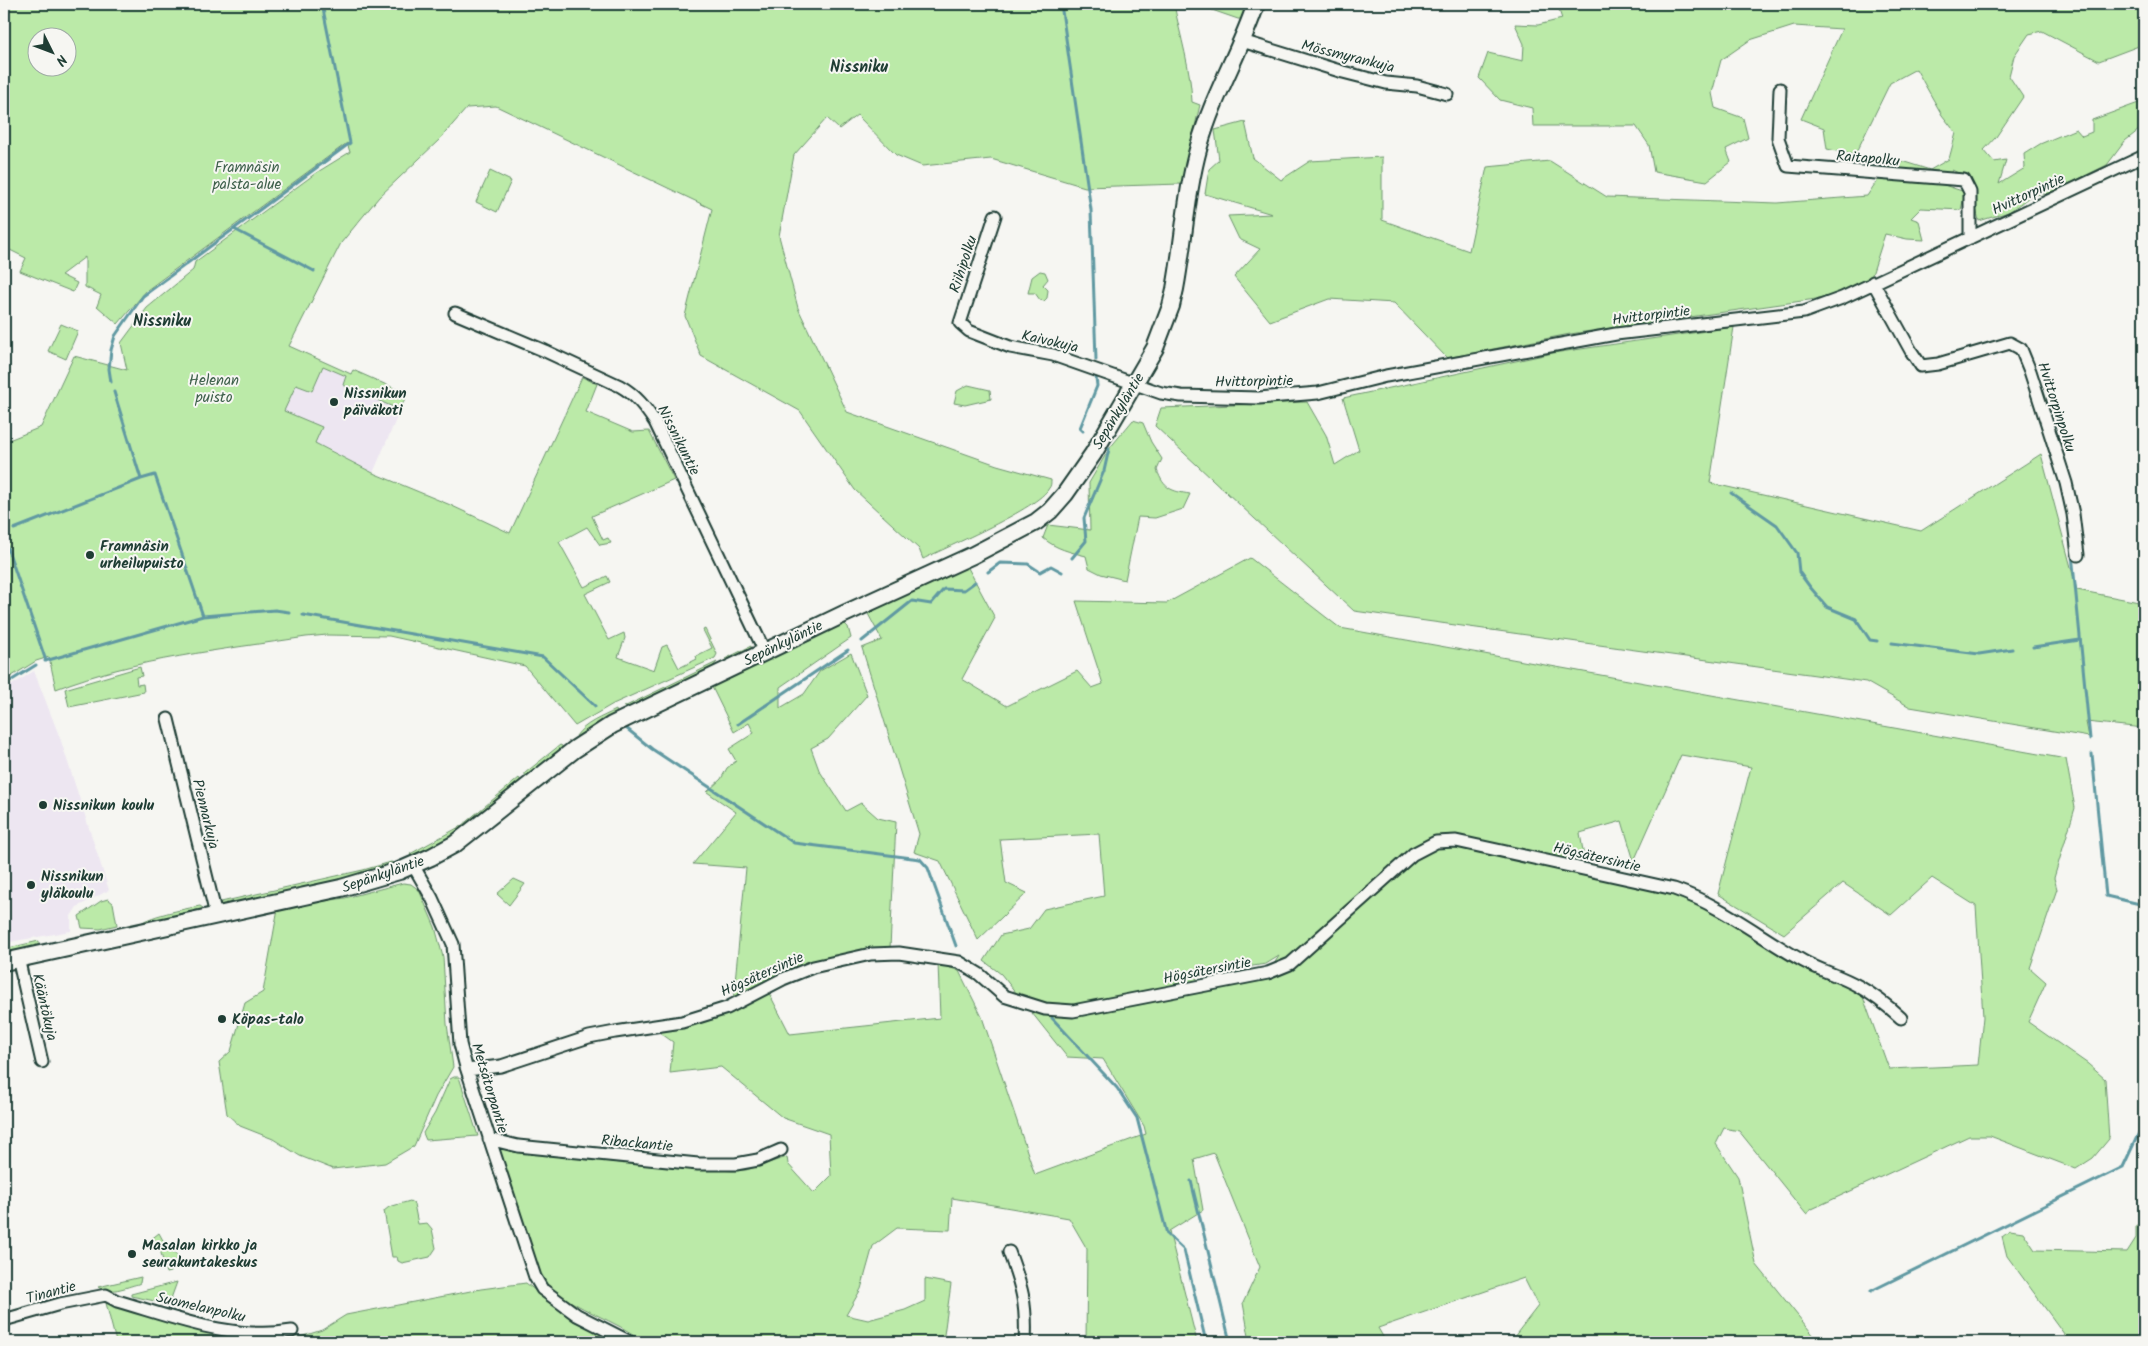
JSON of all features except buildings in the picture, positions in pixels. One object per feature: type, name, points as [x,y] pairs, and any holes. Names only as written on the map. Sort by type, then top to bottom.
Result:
[{"type":"street","name":"Sepänkyläntie","points":[[11,960],[374,880],[413,866],[466,836],[575,749],[600,732],[765,652],[972,556],[1036,522],[1050,511],[1078,478],[1155,348],[1171,306],[1181,257],[1191,179],[1199,146],[1215,100],[1242,41],[1256,4]]},
{"type":"street","name":"Mössmyrankuja","points":[[1242,41],[1343,72],[1386,83],[1417,86],[1447,94]]},
{"type":"street","name":"Raitapolku","points":[[1780,89],[1778,138],[1788,166],[1964,180],[1970,192],[1970,238]]},
{"type":"street","name":"Hvittorpintie","points":[[1135,384],[1181,396],[1225,398],[1311,394],[1386,376],[1616,334],[1804,312],[1835,301],[2144,156]]},
{"type":"street","name":"Riihipolku","points":[[960,323],[995,216]]},
{"type":"street","name":"Hvittorpinpolku","points":[[1873,282],[1921,366],[1938,364],[2010,343],[2020,349],[2030,371],[2066,483],[2073,514],[2078,555]]},
{"type":"street","name":"Nissnikuntie","points":[[455,314],[545,351],[613,382],[632,392],[644,405],[655,422],[765,652]]},
{"type":"street","name":"Kaivokuja","points":[[960,323],[969,330],[1010,347],[1053,354],[1135,384]]},
{"type":"street","name":"Piennarkuja","points":[[168,719],[216,916]]},
{"type":"street","name":"Högsätersintie","points":[[467,1070],[501,1066],[589,1037],[682,1022],[727,1008],[783,979],[813,967],[871,954],[899,953],[959,962],[979,974],[1004,996],[1045,1010],[1073,1011],[1268,973],[1290,964],[1413,854],[1436,842],[1456,841],[1674,889],[1701,898],[1728,913],[1804,962],[1859,986],[1884,1002],[1901,1018]]},
{"type":"street","name":"Metsätorpantie","points":[[413,866],[432,898],[453,944],[460,1044],[534,1277],[542,1289],[578,1315],[630,1342]]},
{"type":"street","name":"Kääntökuja","points":[[11,960],[42,1062]]},
{"type":"street","name":"Ribackantie","points":[[490,1140],[518,1146],[698,1164],[758,1160],[781,1150]]},
{"type":"street","points":[[1009,1252],[1023,1288],[1026,1318],[1025,1342]]},
{"type":"street","name":"Tinantie","points":[[4,1320],[60,1304],[106,1294]]},
{"type":"street","name":"Suomelanpolku","points":[[106,1294],[117,1301],[225,1331],[273,1334],[292,1331]]},
{"type":"shaded area","name":"Nissnikun päiväkoti","points":[[289,346],[351,374],[353,370],[407,394],[373,473],[328,449],[257,418]]},
{"type":"shaded area","name":"Nissnikun koulu","points":[[34,671],[60,738],[109,890],[77,907],[71,916],[71,931],[4,943],[4,690]]},
{"type":"green space","points":[[4,4],[1174,4],[1187,65],[1192,102],[1200,105],[1181,184],[1085,187],[991,159],[922,166],[896,155],[857,115],[839,129],[827,118],[794,155],[779,236],[798,308],[847,412],[997,465],[1051,480],[1051,485],[1042,496],[1028,506],[923,559],[919,549],[855,490],[800,411],[701,356],[685,316],[712,209],[496,106],[467,108],[439,140],[379,197],[341,243],[289,346],[351,374],[353,370],[407,394],[400,410],[343,385],[346,376],[323,366],[312,391],[296,385],[284,411],[322,427],[315,443],[373,473],[448,504],[510,533],[582,377],[597,384],[586,412],[633,432],[649,431],[674,480],[592,516],[603,540],[608,538],[611,543],[600,545],[587,527],[559,542],[584,587],[607,576],[610,582],[585,594],[609,640],[624,633],[625,638],[618,657],[654,670],[662,647],[667,645],[679,668],[697,659],[696,656],[712,648],[703,630],[705,629],[717,654],[715,658],[613,704],[575,726],[525,666],[389,636],[327,635],[211,651],[148,662],[86,678],[56,689],[49,657],[36,661],[4,681],[4,442],[41,427],[74,356],[127,370],[121,343],[147,308],[193,270],[195,262],[316,173],[350,152],[347,143],[147,290],[118,324],[97,306],[101,295],[85,287],[85,257],[61,275],[77,283],[73,292],[20,271],[26,258],[4,247]]},
{"type":"green space","points":[[1213,4],[1250,4],[1246,19],[1238,19],[1212,10]]},
{"type":"green space","points":[[1557,4],[2144,4],[2144,44],[2099,61],[2042,31],[2029,34],[2014,56],[2009,76],[2023,97],[1996,137],[1984,150],[1994,162],[2006,160],[1999,184],[2025,168],[2024,154],[2040,144],[2076,129],[2082,136],[2092,132],[2092,120],[2144,101],[2144,126],[2125,141],[2107,165],[2050,193],[2032,195],[2009,212],[1979,221],[1969,178],[1952,170],[1944,185],[1965,192],[1961,210],[1921,208],[1911,218],[1919,221],[1924,240],[1907,239],[1885,234],[1871,278],[1830,297],[1570,334],[1447,358],[1394,303],[1329,299],[1270,321],[1234,277],[1260,249],[1239,239],[1228,216],[1272,214],[1205,194],[1209,169],[1219,160],[1215,130],[1245,122],[1253,158],[1281,180],[1310,161],[1382,157],[1382,220],[1469,251],[1487,167],[1550,161],[1607,197],[1777,203],[1867,196],[1892,158],[1930,170],[1949,159],[1956,133],[1942,115],[1916,69],[1890,83],[1855,155],[1827,149],[1824,128],[1801,119],[1842,29],[1794,26],[1750,40],[1721,60],[1712,93],[1715,108],[1743,118],[1748,138],[1726,149],[1731,162],[1707,181],[1654,172],[1649,145],[1636,126],[1533,126],[1532,108],[1500,100],[1479,78],[1488,53],[1523,61],[1524,44],[1515,24],[1538,25],[1562,19]]},
{"type":"green space","points":[[490,171],[511,181],[497,212],[476,202]]},
{"type":"green space","points":[[1040,271],[1045,272],[1048,279],[1043,285],[1048,290],[1047,298],[1044,301],[1040,300],[1035,293],[1028,293],[1032,277]]},
{"type":"green space","points":[[61,324],[78,331],[66,359],[48,351]]},
{"type":"green space","points":[[1734,327],[1710,483],[1921,531],[2041,454],[2077,590],[2144,603],[2144,728],[2086,722],[2089,737],[1910,707],[1866,682],[1354,611],[1155,426],[1161,408],[1307,402],[1326,435],[1335,465],[1359,450],[1343,398],[1553,353]]},
{"type":"green space","points":[[968,385],[990,390],[991,399],[965,405],[954,403],[957,391]]},
{"type":"green space","points":[[1133,420],[1143,423],[1151,442],[1162,459],[1157,470],[1162,481],[1173,490],[1190,494],[1183,509],[1155,518],[1138,517],[1125,580],[1101,574],[1089,568],[1086,556],[1058,547],[1043,538],[1048,525],[1090,530],[1089,483],[1109,449]]},
{"type":"green space","points":[[1250,558],[1340,628],[2066,759],[2075,808],[2054,878],[2057,889],[2030,968],[2046,982],[2028,1022],[2088,1064],[2105,1079],[2109,1139],[2093,1158],[2076,1169],[1990,1136],[1969,1136],[1812,1209],[1806,1214],[1739,1131],[1724,1128],[1716,1144],[1738,1177],[1756,1264],[1819,1342],[1510,1342],[1538,1306],[1524,1278],[1378,1328],[1386,1342],[1250,1342],[1243,1303],[1260,1267],[1214,1153],[1194,1159],[1203,1210],[1169,1231],[1197,1342],[1086,1342],[1087,1249],[1069,1218],[952,1198],[950,1230],[897,1228],[873,1246],[861,1289],[846,1315],[868,1320],[905,1310],[925,1301],[925,1279],[951,1284],[943,1342],[644,1342],[621,1327],[560,1295],[549,1286],[538,1270],[500,1151],[505,1146],[619,1163],[733,1171],[746,1170],[787,1157],[788,1164],[814,1193],[831,1176],[829,1134],[783,1118],[721,1067],[670,1073],[673,1042],[659,1032],[729,1011],[769,993],[790,1034],[940,1018],[938,963],[959,971],[982,1017],[1035,1175],[1146,1134],[1144,1126],[1103,1059],[1067,1057],[1001,974],[984,961],[1001,935],[1029,929],[1044,909],[1104,896],[1099,834],[1000,839],[1006,883],[1027,893],[978,940],[940,861],[914,852],[919,834],[862,648],[882,640],[867,612],[967,566],[995,618],[962,679],[1007,706],[1077,671],[1092,688],[1103,684],[1076,601],[1167,603]],"holes":[[[1681,755],[1751,767],[1718,894],[1784,934],[1843,883],[1891,915],[1932,878],[1976,906],[1983,1017],[1978,1065],[1889,1069],[1859,986],[1674,889],[1586,869],[1580,833],[1622,821],[1634,861]],[[1279,956],[1268,973],[1200,986],[1195,975],[1266,964]]]},
{"type":"green space","points":[[842,621],[848,627],[851,638],[780,687],[780,708],[804,694],[820,671],[851,653],[867,695],[828,739],[811,748],[819,770],[846,811],[861,803],[878,818],[896,822],[890,948],[861,952],[733,1002],[746,868],[693,864],[736,812],[707,792],[721,779],[727,768],[736,761],[729,749],[754,733],[749,723],[734,732],[711,685],[816,638],[830,627]]},
{"type":"green space","points":[[751,646],[751,651],[745,656],[725,659]]},
{"type":"green space","points":[[717,662],[706,674],[627,711],[624,707]]},
{"type":"green space","points":[[140,667],[142,676],[136,677],[137,685],[143,684],[144,692],[69,707],[65,689]]},
{"type":"green space","points":[[616,710],[617,714],[579,738],[576,736],[589,724]]},
{"type":"green space","points":[[560,745],[563,750],[527,779],[525,777],[525,773]]},
{"type":"green space","points":[[519,778],[521,781],[469,827],[414,858],[410,854],[461,826]]},
{"type":"green space","points":[[391,862],[394,863],[395,868],[224,907],[220,904],[221,902]]},
{"type":"green space","points":[[514,879],[525,884],[509,905],[497,894]]},
{"type":"green space","points":[[403,883],[411,884],[419,890],[435,927],[443,957],[447,1024],[453,1067],[436,1096],[414,1146],[385,1163],[333,1169],[300,1156],[273,1139],[240,1126],[227,1114],[219,1062],[231,1051],[245,1003],[263,992],[278,908],[345,898]]},
{"type":"green space","points":[[108,899],[113,903],[117,925],[100,929],[82,928],[79,916],[101,901]]},
{"type":"green space","points":[[200,906],[203,908],[200,912],[137,926],[157,916]]},
{"type":"green space","points":[[39,941],[39,944],[25,951],[4,952],[4,949]]},
{"type":"green space","points":[[459,1077],[478,1136],[426,1140],[423,1133],[435,1113],[450,1079]]},
{"type":"green space","points":[[410,1201],[414,1204],[418,1224],[427,1223],[432,1229],[436,1248],[430,1257],[402,1263],[398,1261],[397,1257],[392,1257],[384,1211],[389,1207]]},
{"type":"green space","points":[[2136,1225],[2144,1227],[2144,1342],[2070,1342],[2007,1256],[2002,1236],[2010,1230],[2023,1232],[2035,1250],[2127,1252],[2136,1238]]},
{"type":"green space","points":[[159,1233],[165,1244],[179,1257],[170,1272],[166,1273],[159,1245],[152,1247],[150,1240]]},
{"type":"green space","points":[[141,1277],[140,1283],[118,1290],[107,1290],[98,1287]]},
{"type":"green space","points":[[177,1282],[169,1304],[131,1296],[131,1294]]},
{"type":"green space","points":[[526,1283],[573,1321],[618,1342],[293,1342],[294,1339],[322,1330],[346,1315],[481,1289]]},
{"type":"green space","points":[[106,1303],[251,1337],[250,1342],[116,1342]]},
{"type":"waterway","points":[[111,382],[109,369],[115,336],[143,296],[350,143],[322,4]]},
{"type":"waterway","points":[[1061,4],[1091,210],[1096,360]]},
{"type":"waterway","points":[[234,229],[314,271]]},
{"type":"waterway","points":[[1083,431],[1080,428],[1097,386],[1096,377]]},
{"type":"waterway","points":[[45,661],[203,616],[155,475],[141,479],[114,392]]},
{"type":"waterway","points":[[1072,558],[1086,541],[1084,518],[1104,471],[1109,449],[1107,448]]},
{"type":"waterway","points":[[14,529],[141,479]]},
{"type":"waterway","points":[[1731,493],[1777,525],[1797,553],[1799,572],[1827,607],[1856,619],[1870,640],[1877,641]]},
{"type":"waterway","points":[[7,547],[46,661]]},
{"type":"waterway","points":[[2072,554],[2090,739]]},
{"type":"waterway","points":[[988,572],[1000,563],[1028,564],[1040,572],[1051,566],[1062,572]]},
{"type":"waterway","points":[[862,641],[912,601],[931,604],[944,589],[964,590],[975,582]]},
{"type":"waterway","points":[[203,616],[275,610],[289,612]]},
{"type":"waterway","points":[[303,615],[543,657],[595,706]]},
{"type":"waterway","points":[[2033,647],[2080,640]]},
{"type":"waterway","points":[[1892,643],[1979,654],[2012,649]]},
{"type":"waterway","points":[[738,724],[848,650]]},
{"type":"waterway","points":[[4,685],[36,665]]},
{"type":"waterway","points":[[626,728],[652,749],[794,843],[920,859],[928,868],[956,946]]},
{"type":"waterway","points":[[2092,754],[2106,896],[2144,905]]},
{"type":"waterway","points":[[1052,1018],[1117,1088],[1137,1118],[1167,1234],[1184,1250],[1206,1342]]},
{"type":"waterway","points":[[1871,1291],[2123,1167],[2144,1122]]},
{"type":"waterway","points":[[1191,1181],[1230,1342]]},
{"type":"place","name":"Nissnikun päiväkoti","points":[[334,402]]},
{"type":"place","name":"Framnäsin urheilupuisto","points":[[90,555]]},
{"type":"place","name":"Nissnikun koulu","points":[[43,805]]},
{"type":"place","name":"Nissnikun yläkoulu","points":[[31,885]]},
{"type":"place","name":"Köpas-talo","points":[[222,1019]]},
{"type":"place","name":"Masalan kirkko ja seurakuntakeskus","points":[[132,1254]]},
{"type":"district","name":"Nissniku","points":[[859,66]]},
{"type":"district","name":"Nissniku","points":[[162,320]]},
{"type":"park label","name":"Framnäsin palsta-alue","points":[[247,176]]},
{"type":"park label","name":"Helenan puisto","points":[[214,388]]}]
